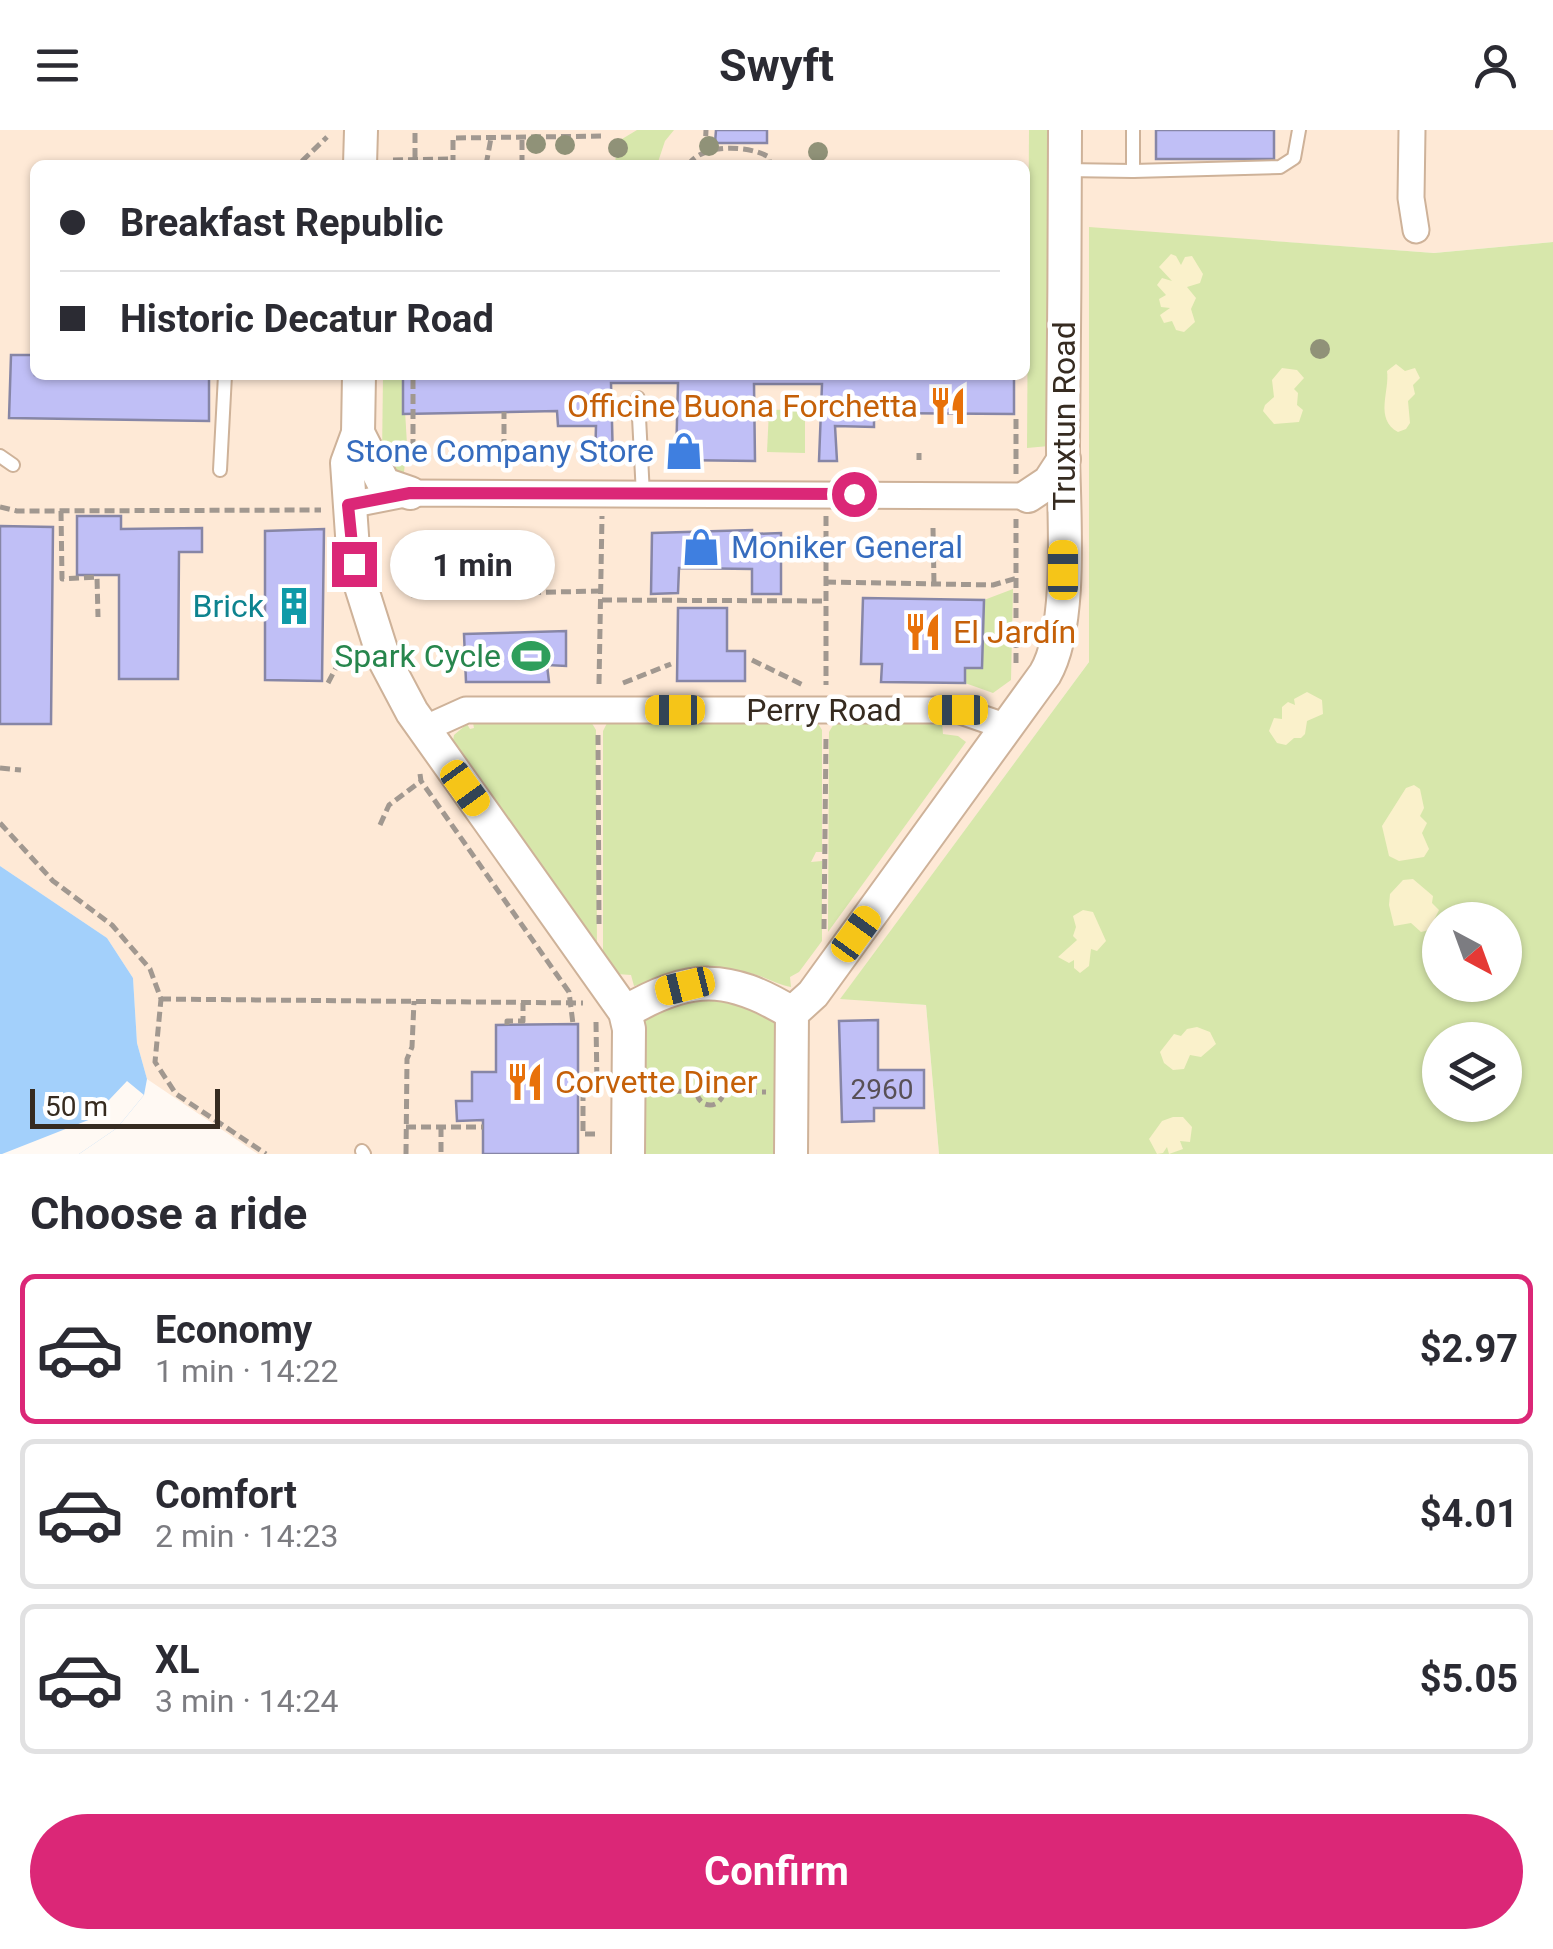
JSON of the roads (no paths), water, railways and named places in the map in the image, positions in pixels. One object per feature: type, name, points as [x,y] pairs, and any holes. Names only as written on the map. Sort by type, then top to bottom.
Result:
[{"type":"street","points":[[361,130],[376,160]]},
{"type":"street","name":"Truxtun Road","points":[[792,1013],[813,994],[1007,727],[1045,674],[1058,646],[1062,610],[1065,130]]},
{"type":"street","points":[[1412,130],[1411,198],[1416,230]]},
{"type":"street","points":[[359,380],[358,433],[338,508],[384,659],[414,734],[610,1008],[629,1028],[628,1154]]},
{"type":"street","points":[[358,433],[384,484],[410,493]]},
{"type":"street","points":[[1020,496],[1049,482],[1064,459]]},
{"type":"street","points":[[338,508],[410,493],[1020,496],[1048,509],[1063,530]]},
{"type":"street","name":"Perry Road","points":[[414,734],[466,710],[958,710],[1007,727]]},
{"type":"street","points":[[610,1008],[685,986],[722,983],[762,995],[792,1013],[791,1154]]},
{"type":"lane","points":[[1132,171],[1133,130]]},
{"type":"lane","points":[[1065,170],[1280,168],[1294,158],[1299,130]]},
{"type":"lane","points":[[220,470],[225,380]]},
{"type":"lane","points":[[638,398],[643,495]]},
{"type":"lane","points":[[0,456],[12,465]]},
{"type":"water","points":[[0,866],[107,938],[133,978],[137,1043],[147,1079],[144,1095],[117,1128],[79,1154],[0,1154]]},
{"type":"place","name":"Officine Buona Forchetta","points":[[948,406]]},
{"type":"place","name":"Stone Company Store","points":[[684,451]]},
{"type":"place","name":"Moniker General","points":[[701,547]]},
{"type":"place","name":"Brick","points":[[294,606]]},
{"type":"place","name":"El Jardín","points":[[923,632]]},
{"type":"place","name":"Spark Cycle","points":[[531,656]]},
{"type":"place","name":"Corvette Diner","points":[[525,1082]]}]
